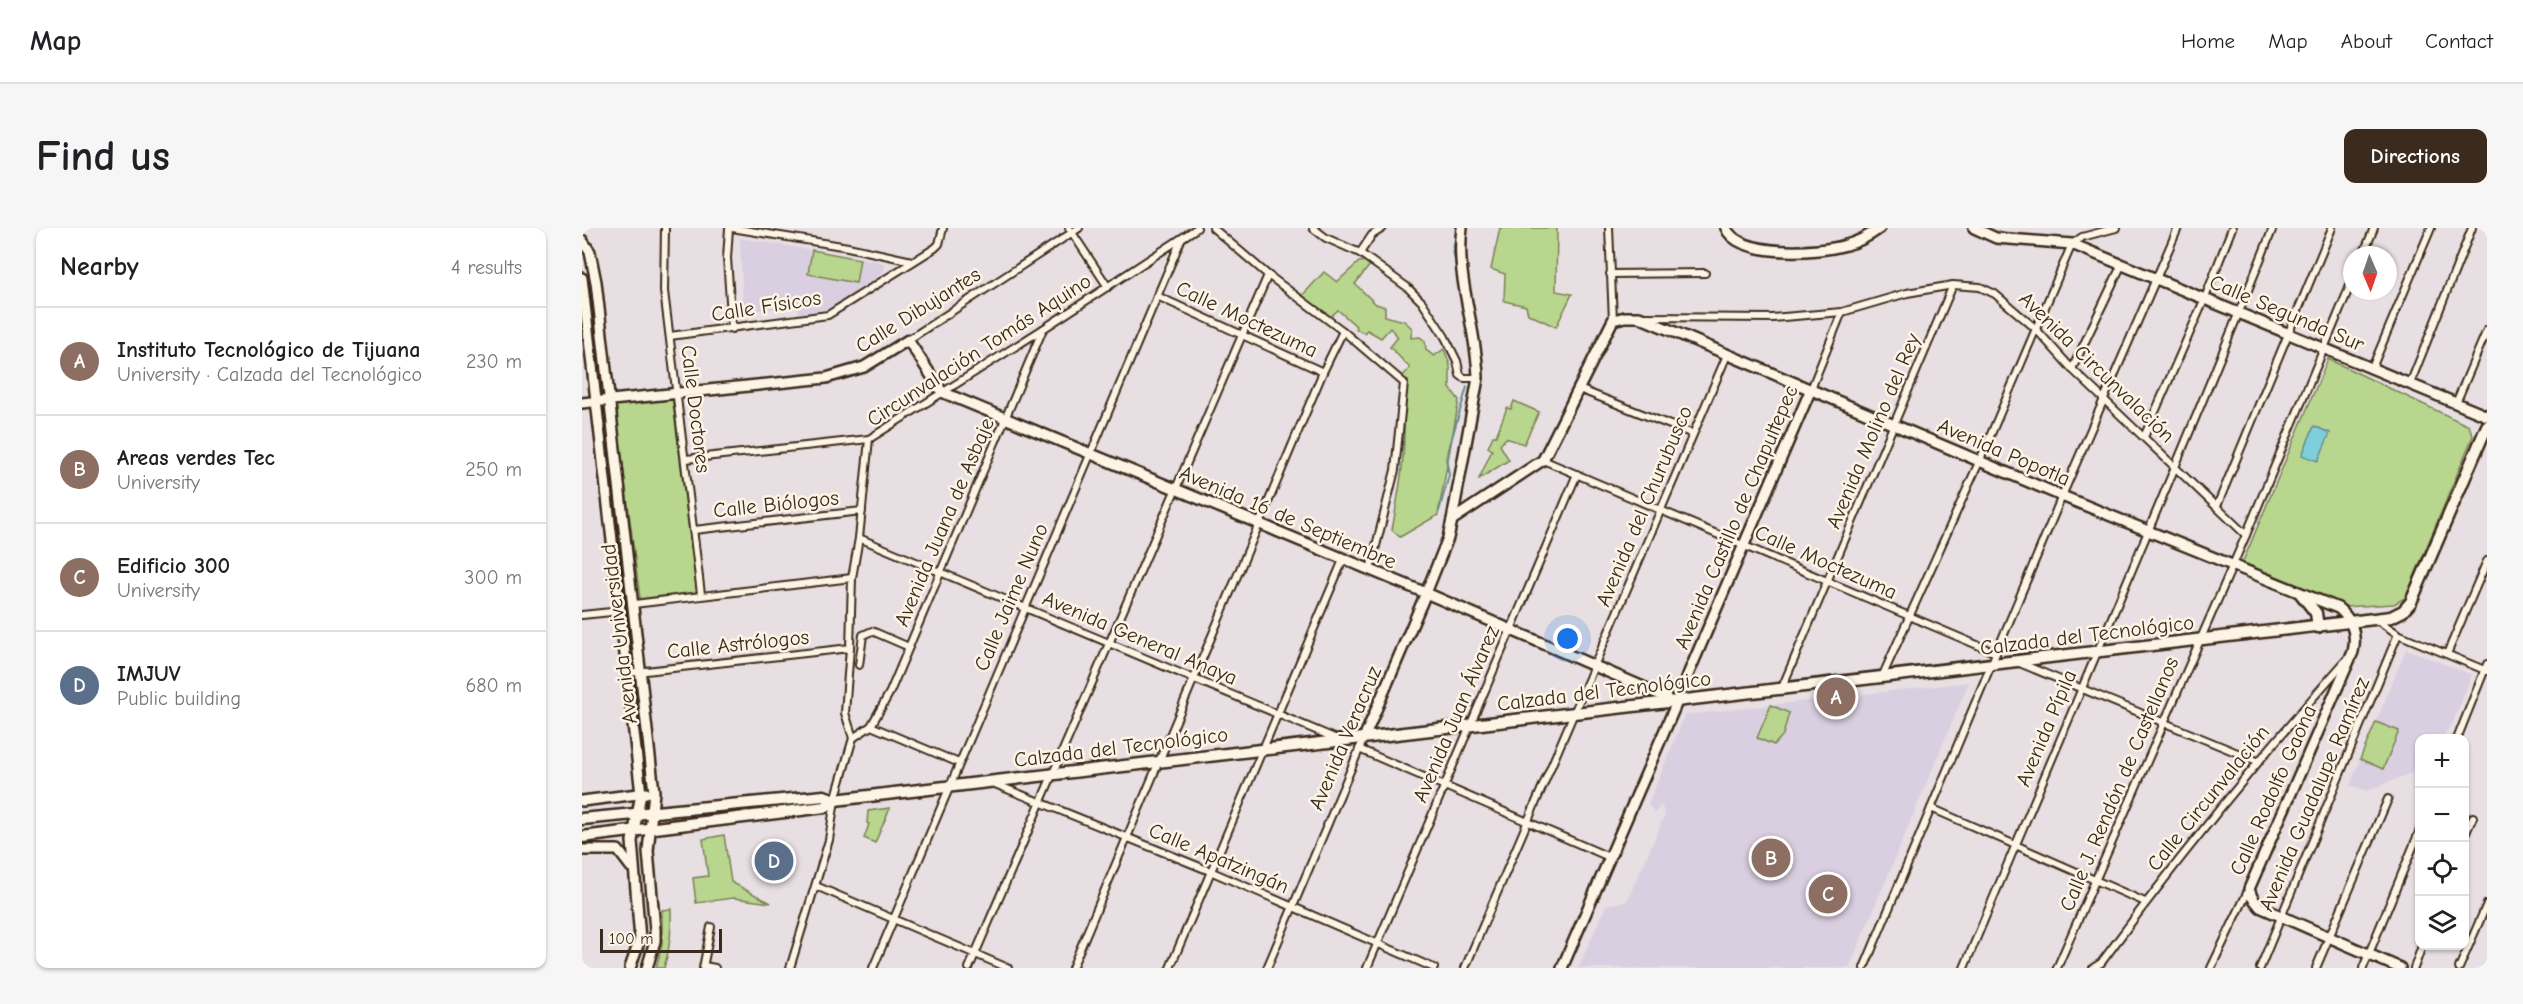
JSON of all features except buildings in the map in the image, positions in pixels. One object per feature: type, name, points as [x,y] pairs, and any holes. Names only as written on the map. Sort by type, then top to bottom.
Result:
[{"type":"main road","name":"Calzada del Tecnológico","points":[[582,819],[824,796],[835,800],[1342,741],[1361,744],[1470,726],[1574,714],[1671,699],[1781,690],[2377,620],[2397,614],[2411,602],[2487,426]]},
{"type":"main road","points":[[2301,594],[2316,613],[2318,627]]},
{"type":"main road","name":"Calzada del Tecnológico","points":[[582,837],[825,807],[835,800]]},
{"type":"street","name":"Calle Doctores","points":[[665,228],[664,291],[701,594]]},
{"type":"street","points":[[732,329],[727,258],[730,228],[848,247],[912,261]]},
{"type":"street","name":"Calle Físicos","points":[[670,336],[828,315],[935,248],[939,244],[943,228]]},
{"type":"street","name":"Calle Dibujantes","points":[[582,403],[826,378],[864,367],[908,340],[1070,230],[1079,228]]},
{"type":"street","name":"Circunvalación Tomás Aquino","points":[[853,738],[845,713],[852,578],[859,538],[869,439],[1197,228]]},
{"type":"street","points":[[1213,228],[1268,275],[1394,372],[1404,386],[1395,470],[1370,570]]},
{"type":"street","points":[[1313,228],[1326,238],[1360,253],[1407,287],[1422,302],[1445,337],[1457,361],[1460,375],[1464,378],[1478,378]]},
{"type":"street","points":[[1360,253],[1372,235],[1383,228]]},
{"type":"street","name":"Avenida Veracruz","points":[[1267,968],[1448,538],[1478,378],[1478,356],[1460,256],[1462,228]]},
{"type":"street","points":[[1452,520],[1543,460],[1613,320],[1608,228]]},
{"type":"street","points":[[1726,228],[1730,236],[1751,246],[1807,252],[1848,245],[1880,228]]},
{"type":"street","name":"Calle Segunda Sur","points":[[1974,228],[1996,238],[2072,244],[2487,416]]},
{"type":"street","points":[[1882,678],[1980,460],[2072,244],[2082,237],[2116,228]]},
{"type":"street","points":[[1867,967],[1990,666],[2178,228]]},
{"type":"street","points":[[2144,437],[2205,298],[2232,228]]},
{"type":"street","name":"Avenida Pípila","points":[[1964,968],[2095,653],[2176,468],[2273,228]]},
{"type":"street","points":[[2217,506],[2332,228]]},
{"type":"street","points":[[2367,246],[2374,228]]},
{"type":"street","points":[[2372,368],[2431,228]]},
{"type":"street","points":[[2410,384],[2472,228]]},
{"type":"street","points":[[1070,230],[1108,287]]},
{"type":"street","name":"Avenida Universidad","points":[[582,240],[590,252],[596,282],[654,792],[654,811],[648,851],[655,930],[647,968]]},
{"type":"street","name":"Calle Jaime Nuno","points":[[873,968],[1181,240]]},
{"type":"street","points":[[2072,369],[2121,264]]},
{"type":"street","points":[[1610,274],[1705,273]]},
{"type":"street","points":[[969,968],[1268,275]]},
{"type":"street","name":"Avenida Universidad","points":[[582,278],[641,794],[632,831],[633,870],[640,939],[630,968]]},
{"type":"street","name":"Avenida Circunvalación","points":[[1613,320],[1625,317],[1772,318],[1842,312],[1908,292],[1953,285],[1976,285],[1989,290],[2035,328],[2072,369],[2246,535]]},
{"type":"street","name":"Avenida Molino del Rey","points":[[1781,690],[1953,285]]},
{"type":"street","name":"Calle Moctezuma","points":[[1157,296],[1323,372]]},
{"type":"street","name":"Calle J. Rendón de Castellanos","points":[[2057,968],[2246,535],[2344,300]]},
{"type":"street","name":"Avenida Castillo de Chapultepec","points":[[1562,968],[1671,699],[1684,684],[1842,312]]},
{"type":"street","name":"Avenida Popotla","points":[[1639,317],[2062,496],[2338,609],[2346,614],[2351,623]]},
{"type":"street","name":"Avenida Juana de Asbaje","points":[[871,726],[890,692],[1043,329]]},
{"type":"street","points":[[2456,403],[2487,330]]},
{"type":"street","points":[[1072,968],[1323,372],[1343,331]]},
{"type":"street","points":[[908,340],[942,392]]},
{"type":"street","name":"Avenida del Churubusco","points":[[1465,968],[1726,355]]},
{"type":"street","points":[[1579,389],[1694,434]]},
{"type":"street","name":"Avenida 16 de Septiembre","points":[[942,392],[1426,593],[1671,699]]},
{"type":"street","points":[[686,459],[869,439]]},
{"type":"street","name":"Calle Moctezuma","points":[[1543,460],[1996,653]]},
{"type":"street","name":"Avenida Juan Álvarez","points":[[1367,968],[1577,474]]},
{"type":"street","name":"Calle Biólogos","points":[[694,530],[862,511]]},
{"type":"street","name":"Avenida General Anaya","points":[[859,538],[1342,741]]},
{"type":"street","points":[[1170,968],[1343,560]]},
{"type":"street","points":[[2447,654],[2487,561]]},
{"type":"street","points":[[633,604],[701,594],[852,578]]},
{"type":"street","points":[[582,615],[621,611]]},
{"type":"street","points":[[2377,620],[2398,634],[2486,668],[2459,734]]},
{"type":"street","name":"Calle Rodolfo Gaona","points":[[2211,968],[2249,889],[2354,652],[2355,644],[2351,623]]},
{"type":"street","points":[[859,664],[863,635],[867,632],[909,647]]},
{"type":"street","name":"Avenida Guadalupe Ramírez","points":[[2260,968],[2398,634]]},
{"type":"street","name":"Calle Astrólogos","points":[[628,673],[850,648]]},
{"type":"street","name":"Calle Circunvalación","points":[[2093,968],[2101,963],[2145,902],[2257,761],[2354,652]]},
{"type":"street","points":[[2016,662],[2257,761]]},
{"type":"street","points":[[790,968],[829,840],[835,800],[853,738],[871,726],[959,763]]},
{"type":"street","points":[[1361,744],[1444,786],[1609,856]]},
{"type":"street","name":"Calle Apatzingán","points":[[990,782],[1127,837],[1434,968]]},
{"type":"street","points":[[582,801],[654,792]]},
{"type":"street","points":[[2316,968],[2388,799]]},
{"type":"street","points":[[1931,808],[2145,902]]},
{"type":"street","points":[[2469,827],[2474,817]]},
{"type":"street","points":[[2363,968],[2415,842]]},
{"type":"street","points":[[582,850],[618,850],[633,870]]},
{"type":"street","points":[[816,886],[1008,968]]},
{"type":"street","points":[[2249,889],[2260,907],[2400,968]]},
{"type":"street","points":[[2459,968],[2487,904]]},
{"type":"street","points":[[711,927],[703,967],[715,968]]},
{"type":"street","points":[[2414,968],[2420,950]]},
{"type":"shaded area","points":[[740,238],[882,262],[885,268],[884,272],[838,304],[812,314],[799,315],[798,307],[743,311]]},
{"type":"shaded area","points":[[2406,649],[2472,675],[2453,722],[2445,734],[2415,734],[2415,772],[2367,791],[2350,785]]},
{"type":"shaded area","points":[[1969,682],[1849,968],[1578,968],[1606,905],[1627,901],[1665,815],[1661,805],[1655,813],[1648,804],[1685,715]]},
{"type":"green space","points":[[1500,228],[1557,228],[1556,291],[1572,294],[1556,327],[1528,314],[1526,306],[1504,301],[1505,274],[1491,269]]},
{"type":"green space","points":[[812,250],[860,259],[856,283],[808,274]]},
{"type":"green space","points":[[1365,261],[1370,265],[1355,284],[1376,304],[1385,307],[1385,316],[1404,321],[1412,328],[1411,338],[1420,337],[1425,341],[1426,350],[1434,356],[1444,349],[1450,365],[1450,388],[1459,400],[1438,515],[1400,537],[1392,530],[1404,445],[1403,382],[1400,379],[1410,368],[1390,347],[1398,337],[1390,328],[1381,338],[1367,330],[1364,333],[1356,329],[1357,327],[1338,310],[1329,318],[1302,296],[1324,272],[1337,282],[1359,262]]},
{"type":"green space","points":[[2328,359],[2469,426],[2473,436],[2405,598],[2394,604],[2344,607],[2240,563],[2244,559]]},
{"type":"green space","points":[[672,396],[697,592],[640,599],[615,403]]},
{"type":"green space","points":[[1514,401],[1539,412],[1524,444],[1506,438],[1500,445],[1509,460],[1479,479],[1492,450],[1488,447],[1493,436],[1496,436],[1507,408],[1511,409]]},
{"type":"green space","points":[[1771,705],[1789,713],[1783,735],[1774,745],[1757,738]]},
{"type":"green space","points":[[2376,722],[2399,731],[2383,769],[2360,759]]},
{"type":"green space","points":[[890,808],[875,843],[864,838],[869,824],[867,823],[868,811]]},
{"type":"green space","points":[[724,835],[731,882],[771,903],[733,898],[696,903],[693,878],[708,876],[703,839]]},
{"type":"green space","points":[[671,909],[666,961],[664,968],[656,968],[662,945],[662,910]]},
{"type":"water","points":[[2314,426],[2330,433],[2318,461],[2302,455]]},
{"type":"waterway","points":[[1457,228],[1453,251],[1457,270]]},
{"type":"waterway","points":[[1439,511],[1449,475],[1446,458],[1467,387]]},
{"type":"place","name":"Instituto Tecnológico de Tijuana","points":[[1836,697]]},
{"type":"place","name":"Areas verdes Tec","points":[[1771,858]]},
{"type":"place","name":"IMJUV","points":[[774,861]]},
{"type":"place","name":"Edificio 300","points":[[1828,894]]}]
